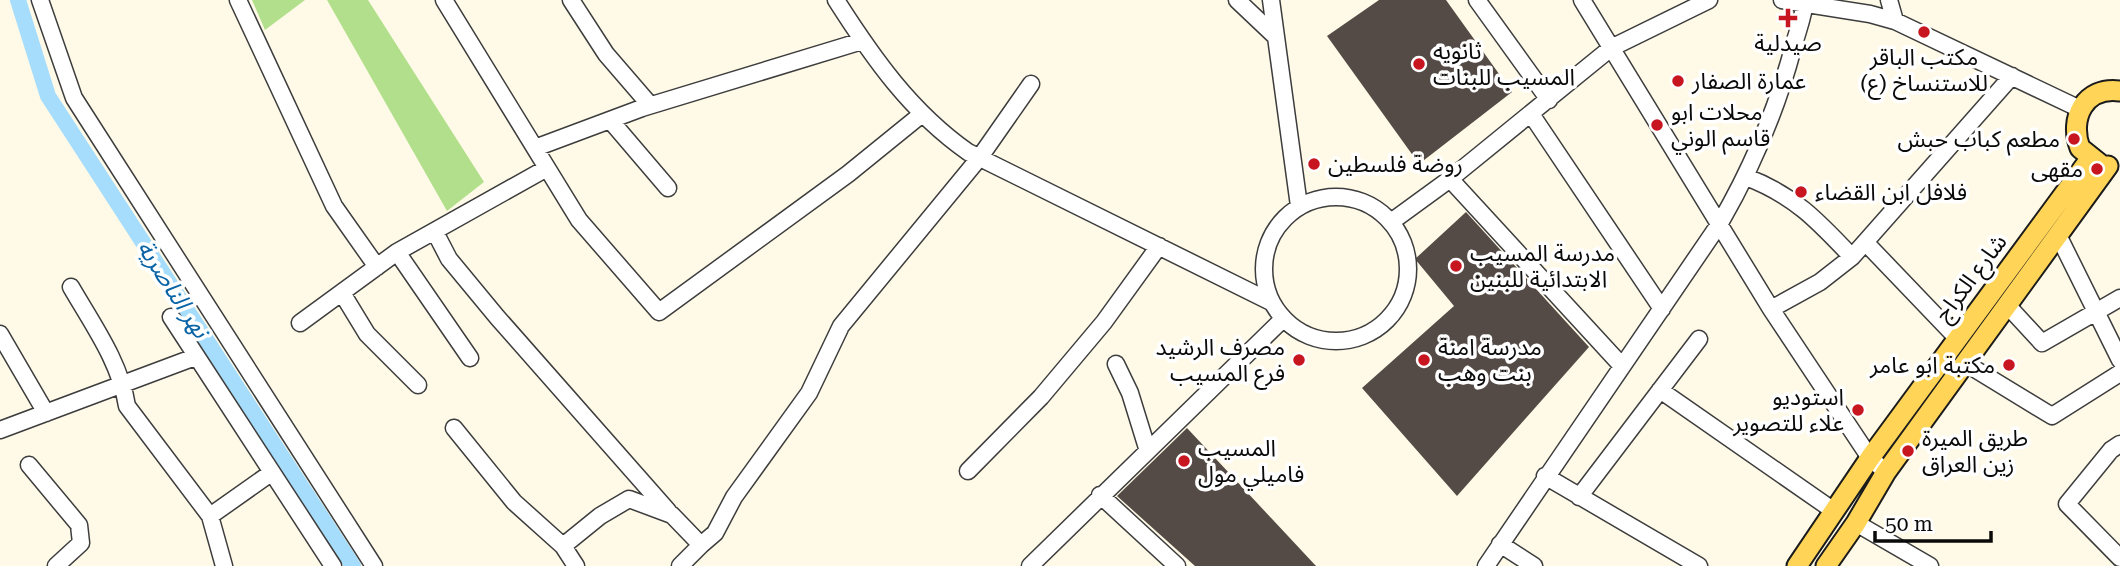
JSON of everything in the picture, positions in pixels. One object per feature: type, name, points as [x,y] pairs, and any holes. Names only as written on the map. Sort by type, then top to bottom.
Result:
[{"type":"main road","points":[[2106,164],[2080,149],[2075,135],[2075,121],[2080,108],[2089,97],[2102,91],[2120,90]]},
{"type":"main road","name":"شارع الكراج","points":[[1826,566],[1856,523],[1886,472],[2058,235],[2106,164]]},
{"type":"main road","name":"شارع الكراج","points":[[1797,566],[1870,458],[1957,338],[2106,164]]},
{"type":"street","points":[[40,0],[74,99],[374,566]]},
{"type":"street","points":[[238,0],[334,206],[377,267]]},
{"type":"street","points":[[444,0],[579,220],[659,312],[848,174],[922,114]]},
{"type":"street","points":[[571,0],[606,54],[650,105]]},
{"type":"street","points":[[836,0],[862,41],[937,130],[980,157],[1271,302]]},
{"type":"street","points":[[1237,0],[1275,36]]},
{"type":"street","points":[[1270,0],[1299,206]]},
{"type":"street","points":[[1477,0],[1549,100]]},
{"type":"street","points":[[1582,0],[1771,309],[1870,458],[1886,472]]},
{"type":"street","points":[[1391,222],[1450,179],[1611,48],[1709,0]]},
{"type":"street","points":[[1782,0],[1805,2],[1895,22],[2080,108]]},
{"type":"street","points":[[1889,0],[1895,22]]},
{"type":"street","points":[[1486,566],[1720,223],[1761,148],[1805,2]]},
{"type":"street","points":[[534,148],[650,105],[862,41]]},
{"type":"street","points":[[1771,309],[1820,282],[1852,257],[2012,76]]},
{"type":"street","points":[[680,566],[715,533],[734,497],[809,393],[841,326],[980,157],[1031,84]]},
{"type":"street","points":[[1531,114],[1662,309]]},
{"type":"street","points":[[610,120],[668,188]]},
{"type":"street","points":[[300,323],[397,252],[547,168]]},
{"type":"street","points":[[1746,177],[1787,195],[1809,213],[1852,257]]},
{"type":"street","points":[[1450,179],[1622,366]]},
{"type":"street","points":[[1338,197],[1357,200],[1376,208],[1391,222],[1404,243],[1409,268],[1405,292],[1394,314],[1375,331],[1352,341],[1327,342],[1303,334],[1283,319],[1271,302],[1263,266],[1266,248],[1273,232],[1299,206],[1318,199],[1338,197]]},
{"type":"street","points":[[435,232],[449,259],[489,307],[701,545]]},
{"type":"street","points":[[2058,235],[2120,360]]},
{"type":"street","points":[[1866,243],[1957,338]]},
{"type":"street","points":[[968,471],[1041,397],[1104,322],[1159,246]]},
{"type":"street","points":[[397,252],[470,358]]},
{"type":"street","points":[[71,287],[113,359],[124,385],[127,406],[210,516],[224,566]]},
{"type":"street","points":[[342,293],[367,334],[418,385]]},
{"type":"street","points":[[2007,305],[2042,343],[2120,298]]},
{"type":"street","points":[[171,317],[333,566]]},
{"type":"street","points":[[1030,566],[1283,319]]},
{"type":"street","points":[[0,334],[46,414]]},
{"type":"street","points":[[1579,497],[1699,339]]},
{"type":"street","points":[[0,430],[195,357]]},
{"type":"street","points":[[1965,363],[2052,416],[2120,373]]},
{"type":"street","points":[[1116,364],[1130,393],[1147,449]]},
{"type":"street","points":[[1660,390],[1834,511]]},
{"type":"street","points":[[454,428],[514,502],[563,546],[576,566]]},
{"type":"street","points":[[2120,443],[2111,450],[2067,504],[2120,558]]},
{"type":"street","points":[[29,465],[79,525],[81,544],[56,566]]},
{"type":"street","points":[[210,516],[271,473]]},
{"type":"street","points":[[1545,476],[1699,566]]},
{"type":"street","points":[[1100,495],[1177,566]]},
{"type":"street","points":[[563,546],[600,516],[629,499],[672,515]]},
{"type":"street","points":[[1856,523],[1930,566]]},
{"type":"street","points":[[1500,544],[1534,566]]},
{"type":"green space","points":[[252,0],[305,0],[265,30]]},
{"type":"green space","points":[[327,0],[368,0],[484,182],[447,211]]},
{"type":"building","name":"ثانويه المسيب للبنات","points":[[1379,0],[1446,0],[1512,92],[1419,164],[1327,36]]},
{"type":"building","points":[[1466,212],[1589,347],[1457,496],[1362,388],[1454,306],[1415,259]]},
{"type":"building","name":"المسيب فاميلي مول","points":[[1187,428],[1316,566],[1195,566],[1117,496]]},
{"type":"waterway","name":"نهر الناصرية","points":[[18,0],[48,96],[353,566]]},
{"type":"place","name":"صيدلية","points":[[1788,18]]},
{"type":"place","name":"مكتب الباقر (ع) للاستنساخ","points":[[1924,32]]},
{"type":"place","name":"ثانويه المسيب للبنات","points":[[1419,64]]},
{"type":"place","name":"عمارة الصفار","points":[[1678,81]]},
{"type":"place","name":"محلات ابو قاسم الوني","points":[[1657,125]]},
{"type":"place","name":"مطعم كباب حبش","points":[[2074,139]]},
{"type":"place","name":"روضة فلسطين","points":[[1314,164]]},
{"type":"place","name":"مقهى","points":[[2097,169]]},
{"type":"place","name":"فلافل ابن القضاء","points":[[1801,192]]},
{"type":"place","name":"مدرسة المسيب الابتدائية للبنين","points":[[1456,266]]},
{"type":"place","name":"مصرف الرشيد فرع المسيب","points":[[1299,360]]},
{"type":"place","name":"مدرسة امنة بنت وهب","points":[[1424,360]]},
{"type":"place","name":"مكتبة ابو عامر","points":[[2009,365]]},
{"type":"place","name":"استوديو علاء للتصوير","points":[[1858,410]]},
{"type":"place","name":"طريق الميرة زين العراق","points":[[1908,451]]},
{"type":"place","name":"المسيب فاميلي مول","points":[[1184,461]]}]
